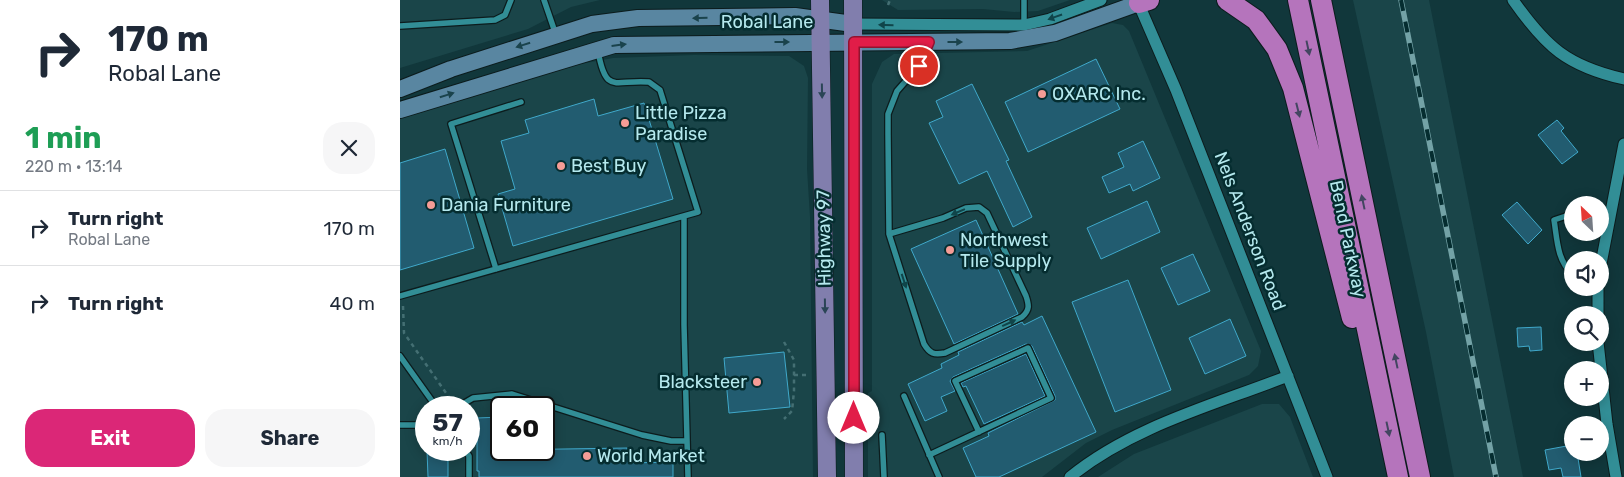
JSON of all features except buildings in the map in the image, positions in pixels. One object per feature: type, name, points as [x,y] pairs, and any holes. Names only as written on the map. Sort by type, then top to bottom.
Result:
[{"type":"highway","points":[[1227,0],[1256,20],[1266,31],[1277,49],[1290,80],[1353,324],[1383,404]]},
{"type":"highway","name":"Bend Parkway","points":[[1298,0],[1398,477]]},
{"type":"highway","name":"Bend Parkway","points":[[1321,0],[1420,477]]},
{"type":"main road","name":"Highway 97","points":[[820,0],[826,477]]},
{"type":"main road","name":"Highway 97","points":[[853,0],[854,477]]},
{"type":"main road","name":"Robal Lane","points":[[400,89],[592,24],[638,18],[795,16],[820,20],[853,33],[929,42],[1002,41],[1040,37],[1142,1]]},
{"type":"main road","name":"Robal Lane","points":[[400,110],[598,48],[633,43],[821,42],[853,33]]},
{"type":"street","name":"Robal Lane","points":[[853,33],[1024,24],[1050,19],[1100,0]]},
{"type":"street","points":[[1513,0],[1549,46],[1574,62],[1600,73],[1624,78]]},
{"type":"street","name":"Nels Anderson Road","points":[[1142,1],[1327,477]]},
{"type":"street","points":[[1609,199],[1624,144]]},
{"type":"street","points":[[1599,351],[1607,424],[1616,477]]},
{"type":"street","points":[[1070,477],[1094,457],[1134,434],[1288,376]]},
{"type":"lane","points":[[400,26],[495,20],[505,16],[511,0]]},
{"type":"lane","points":[[544,0],[556,35]]},
{"type":"lane","points":[[1024,0],[1024,24]]},
{"type":"lane","points":[[890,234],[943,218],[966,208],[979,207],[987,213],[1026,296],[1029,305],[1027,313],[945,353],[934,354],[929,352],[924,344],[890,234],[888,114],[897,91],[919,66],[929,42]]},
{"type":"lane","points":[[401,299],[496,269],[698,212],[660,90],[650,82],[622,84],[609,80],[602,70],[598,48]]},
{"type":"lane","points":[[496,269],[451,124],[521,102]]},
{"type":"lane","points":[[684,217],[684,325],[688,477]]},
{"type":"lane","points":[[1564,217],[1554,220],[1559,253],[1564,265]]},
{"type":"lane","points":[[929,454],[978,432],[1052,398],[1028,348],[954,382],[978,432]]},
{"type":"lane","points":[[400,356],[428,396]]},
{"type":"lane","points":[[480,397],[512,394],[642,435],[671,442],[688,441]]},
{"type":"lane","points":[[904,396],[939,477]]},
{"type":"lane","points":[[400,425],[415,425]]},
{"type":"lane","points":[[882,435],[884,477]]},
{"type":"lane","points":[[469,461],[469,477]]},
{"type":"path","points":[[888,5],[890,0]]},
{"type":"path","points":[[401,299],[404,333],[448,396]]},
{"type":"path","points":[[784,342],[794,360],[792,411],[784,419]]},
{"type":"path","points":[[794,375],[812,375]]},
{"type":"shaded area","points":[[400,0],[600,0],[571,7],[528,29],[400,68]]},
{"type":"shaded area","points":[[882,0],[1070,0],[1038,11],[1014,12],[983,9],[898,10]]},
{"type":"shaded area","points":[[1353,0],[1429,0],[1523,477],[1454,477],[1426,332]]},
{"type":"shaded area","points":[[1112,23],[1123,25],[1129,31],[1261,351],[1258,366],[1249,375],[1112,430],[1086,443],[1042,477],[868,477],[868,393],[872,391],[872,84],[882,62],[894,54],[1027,51]]},
{"type":"shaded area","points":[[694,55],[789,56],[804,66],[808,78],[807,169],[810,217],[813,477],[400,477],[400,117],[575,65],[613,58]]},
{"type":"shaded area","points":[[1262,404],[1279,404],[1290,417],[1313,477],[1098,477],[1134,454]]},
{"type":"railway","points":[[1401,0],[1496,477]]},
{"type":"place","name":"OXARC Inc.","points":[[1042,94]]},
{"type":"place","name":"Little Pizza Paradise","points":[[625,123]]},
{"type":"place","name":"Best Buy","points":[[561,166]]},
{"type":"place","name":"Dania Furniture","points":[[431,205]]},
{"type":"place","name":"Northwest Tile Supply","points":[[950,250]]},
{"type":"place","name":"Blacksteer","points":[[757,382]]},
{"type":"place","name":"World Market","points":[[587,456]]},
{"type":"route","points":[[854,418],[854,42],[929,42],[919,66]]}]
